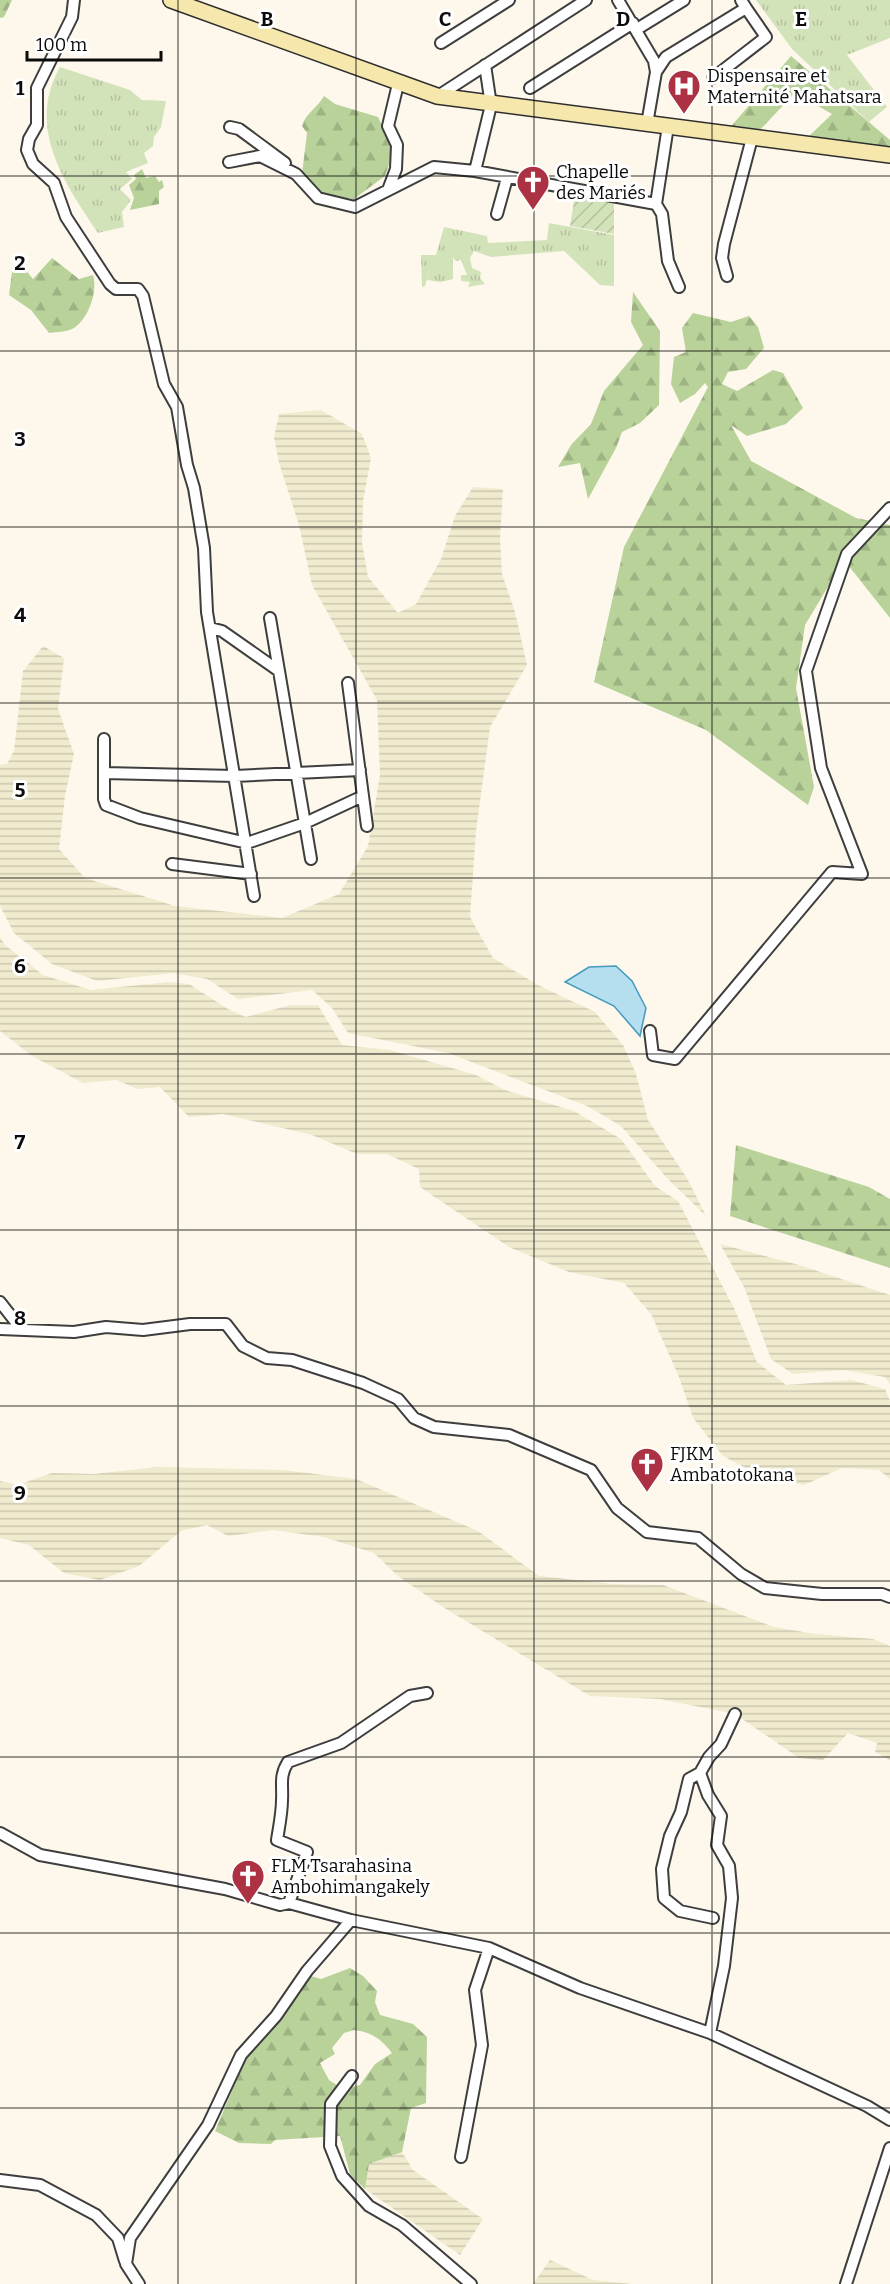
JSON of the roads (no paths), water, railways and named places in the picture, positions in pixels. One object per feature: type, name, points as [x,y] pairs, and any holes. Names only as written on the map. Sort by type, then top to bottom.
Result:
[{"type":"street","points":[[74,0],[72,17],[37,88],[37,125],[29,139],[27,150],[33,164],[54,183],[66,217],[110,284],[116,288],[138,289],[143,296],[164,384],[177,407],[204,548],[210,628],[254,896]]},
{"type":"street","points":[[171,0],[398,84],[437,96],[491,105],[890,154]]},
{"type":"street","points":[[441,43],[509,0]]},
{"type":"street","points":[[437,96],[586,0]]},
{"type":"street","points":[[618,0],[649,49],[656,72]]},
{"type":"street","points":[[530,88],[684,0]]},
{"type":"street","points":[[647,124],[656,72],[666,57],[743,4],[766,37],[713,78]]},
{"type":"street","points":[[475,171],[491,105],[485,65]]},
{"type":"street","points":[[388,190],[396,169],[397,145],[388,126],[398,84]]},
{"type":"street","points":[[668,126],[656,204],[665,230],[666,251],[679,287]]},
{"type":"street","points":[[230,127],[239,129],[296,174],[318,198],[355,207],[434,167],[475,171],[656,204]]},
{"type":"street","points":[[727,276],[722,254],[752,138]]},
{"type":"street","points":[[229,162],[260,156],[296,174]]},
{"type":"street","points":[[497,214],[507,178]]},
{"type":"street","points":[[650,1031],[653,1055],[675,1059],[832,872],[862,874],[821,768],[806,671],[847,554],[890,508]]},
{"type":"street","points":[[270,618],[311,859]]},
{"type":"street","points":[[210,628],[222,630],[279,671]]},
{"type":"street","points":[[348,683],[367,826]]},
{"type":"street","points":[[104,739],[106,805],[140,818],[247,843],[306,823],[363,796]]},
{"type":"street","points":[[104,773],[235,776],[360,770]]},
{"type":"street","points":[[172,864],[251,874]]},
{"type":"street","points":[[0,1302],[22,1330]]},
{"type":"street","points":[[0,1329],[74,1332],[106,1327],[142,1330],[190,1324],[226,1324],[243,1346],[267,1358],[292,1360],[363,1383],[398,1399],[414,1418],[434,1427],[509,1435],[591,1470],[617,1508],[647,1532],[698,1538],[741,1574],[765,1588],[822,1594],[882,1594],[890,1597]]},
{"type":"street","points":[[288,1903],[307,1852],[277,1840],[282,1800],[280,1779],[288,1762],[341,1743],[410,1696],[428,1693]]},
{"type":"street","points":[[713,1918],[680,1911],[664,1898],[662,1869],[670,1836],[681,1812],[689,1779],[700,1773],[709,1757],[721,1744],[735,1714]]},
{"type":"street","points":[[700,1773],[708,1795],[721,1816],[717,1845],[729,1866],[732,1898],[724,1966],[710,2033]]},
{"type":"street","points":[[0,1833],[40,1855],[225,1888],[280,1905],[288,1903],[351,1920],[489,1948],[580,1988],[710,2033],[867,2106],[890,2120]]},
{"type":"street","points":[[126,2264],[130,2238],[208,2125],[241,2055],[276,2016],[308,1971],[351,1920]]},
{"type":"street","points":[[461,2157],[482,2045],[475,1990],[489,1948]]},
{"type":"street","points":[[352,2076],[331,2104],[330,2146],[342,2176],[369,2206],[402,2225],[471,2284]]},
{"type":"street","points":[[846,2284],[890,2148]]},
{"type":"street","points":[[0,2180],[40,2185],[96,2215],[118,2238],[126,2264],[139,2284]]},
{"type":"water","points":[[616,966],[632,981],[646,1008],[640,1036],[614,1006],[565,982],[589,967]]},
{"type":"place","name":"Dispensaire et Maternité Mahatsara","points":[[684,115]]},
{"type":"place","name":"Chapelle des Mariés","points":[[533,211]]},
{"type":"place","name":"FJKM Ambatotokana","points":[[647,1493]]},
{"type":"place","name":"FLM Tsarahasina Ambohimangakely","points":[[248,1905]]}]
